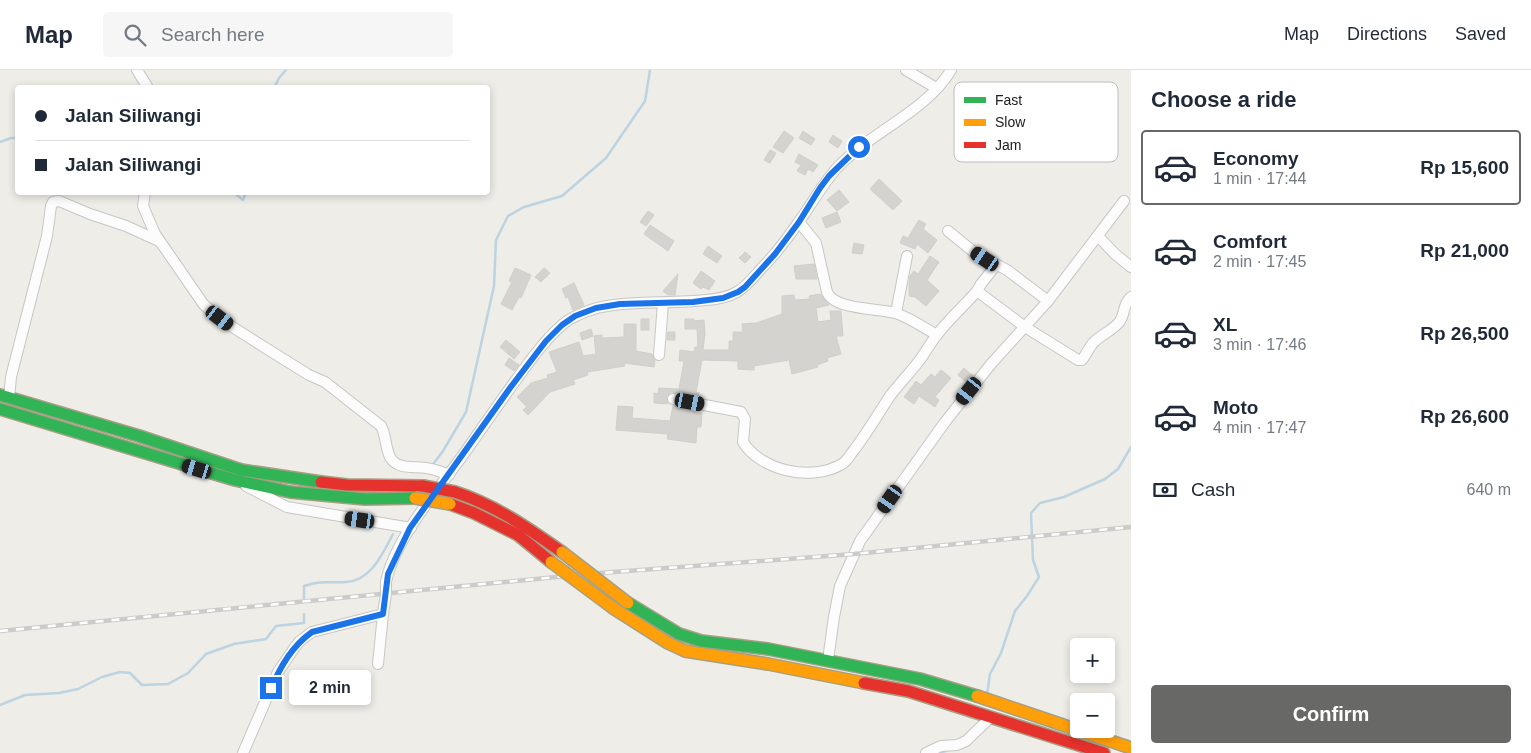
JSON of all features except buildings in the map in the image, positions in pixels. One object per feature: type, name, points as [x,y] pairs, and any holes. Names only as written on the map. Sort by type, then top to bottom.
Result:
[{"type":"main road","points":[[5,397],[140,436],[241,470],[347,485],[423,486],[470,496],[528,527],[628,603],[679,634],[701,641],[768,649],[920,679],[1108,738],[1131,748]]},
{"type":"main road","points":[[0,409],[235,480],[290,492],[365,500],[415,498],[450,504],[474,513],[518,535],[613,608],[668,643],[693,653],[768,664],[908,691],[962,707],[1083,750],[1104,753]]},
{"type":"street","points":[[137,70],[146,85]]},
{"type":"street","points":[[906,70],[936,88]]},
{"type":"street","points":[[378,664],[386,582],[396,554],[410,528],[530,361],[562,325],[575,316],[596,308],[620,304],[664,303],[723,298],[738,292],[762,268],[799,222],[820,188],[838,166],[859,147],[921,103],[951,70]]},
{"type":"street","points":[[145,195],[143,206],[149,223],[159,241],[198,298],[209,310],[309,375],[325,382],[381,426],[386,449],[394,462],[402,466],[429,469],[449,475]]},
{"type":"street","points":[[5,397],[47,236],[53,202],[59,201],[126,226],[159,241]]},
{"type":"street","points":[[828,660],[840,586],[860,541],[945,422],[991,364],[1048,301],[1124,201]]},
{"type":"street","points":[[799,222],[816,243],[828,295],[845,305],[896,314],[937,336]]},
{"type":"street","points":[[948,231],[976,253],[1007,270],[1048,301]]},
{"type":"street","points":[[1098,236],[1131,267]]},
{"type":"street","points":[[896,314],[907,256]]},
{"type":"street","points":[[673,399],[741,412],[745,419],[743,442],[758,458],[770,466],[801,473],[833,468],[846,461],[890,396],[937,336],[977,291],[980,284],[996,265]]},
{"type":"street","points":[[977,291],[1025,327],[1075,358],[1082,360],[1093,342],[1114,328],[1122,320],[1126,302],[1131,297]]},
{"type":"street","points":[[659,355],[664,303]]},
{"type":"street","points":[[235,480],[286,507],[410,528]]},
{"type":"street","points":[[243,753],[278,672],[300,641],[312,632],[383,614]]},
{"type":"street","points":[[926,753],[941,746],[957,745],[966,741],[990,718]]},
{"type":"waterway","points":[[276,85],[286,70]]},
{"type":"waterway","points":[[431,467],[443,451],[466,412],[494,286],[496,240],[508,216],[524,207],[562,196],[606,158],[645,101],[650,70]]},
{"type":"waterway","points":[[0,142],[15,138]]},
{"type":"waterway","points":[[237,195],[243,200],[245,195]]},
{"type":"waterway","points":[[987,695],[990,674],[1001,653],[1015,611],[1039,577],[1033,560],[1031,513],[1040,503],[1064,497],[1105,479],[1118,469],[1131,447]]},
{"type":"waterway","points":[[304,598],[304,586],[320,582],[346,582],[362,577],[375,565],[393,534]]},
{"type":"waterway","points":[[0,705],[25,695],[59,693],[78,689],[102,677],[120,672],[130,673],[142,685],[168,684],[188,673],[206,654],[234,644],[266,639],[276,626],[304,623],[304,614]]},
{"type":"waterway","points":[[938,753],[946,751]]},
{"type":"railway","points":[[0,631],[587,574],[854,554],[1131,527]]},
{"type":"traffic: fast","points":[[0,395],[139,436],[241,470],[321,482]]},
{"type":"traffic: fast","points":[[0,409],[235,480],[290,492],[365,499],[415,498]]},
{"type":"traffic: fast","points":[[628,603],[679,634],[701,641],[768,649],[920,679],[977,696]]},
{"type":"traffic: slow","points":[[415,498],[450,504]]},
{"type":"traffic: slow","points":[[562,552],[628,603]]},
{"type":"traffic: slow","points":[[551,562],[613,608]]},
{"type":"traffic: slow","points":[[613,608],[668,643],[685,651],[768,664],[864,683]]},
{"type":"traffic: slow","points":[[977,696],[1131,748]]},
{"type":"traffic: jam","points":[[321,482],[347,485],[423,486]]},
{"type":"traffic: jam","points":[[423,486],[455,492]]},
{"type":"traffic: jam","points":[[455,492],[497,510],[562,552]]},
{"type":"traffic: jam","points":[[450,504],[474,513],[518,535],[551,562]]},
{"type":"traffic: jam","points":[[864,683],[908,691],[1104,753]]},
{"type":"route","points":[[271,688],[278,672],[294,647],[312,632],[383,614],[388,574],[410,528],[530,361],[562,325],[575,316],[596,308],[620,304],[693,302],[723,298],[738,292],[745,287],[775,254],[799,222],[829,176],[859,147]]}]
